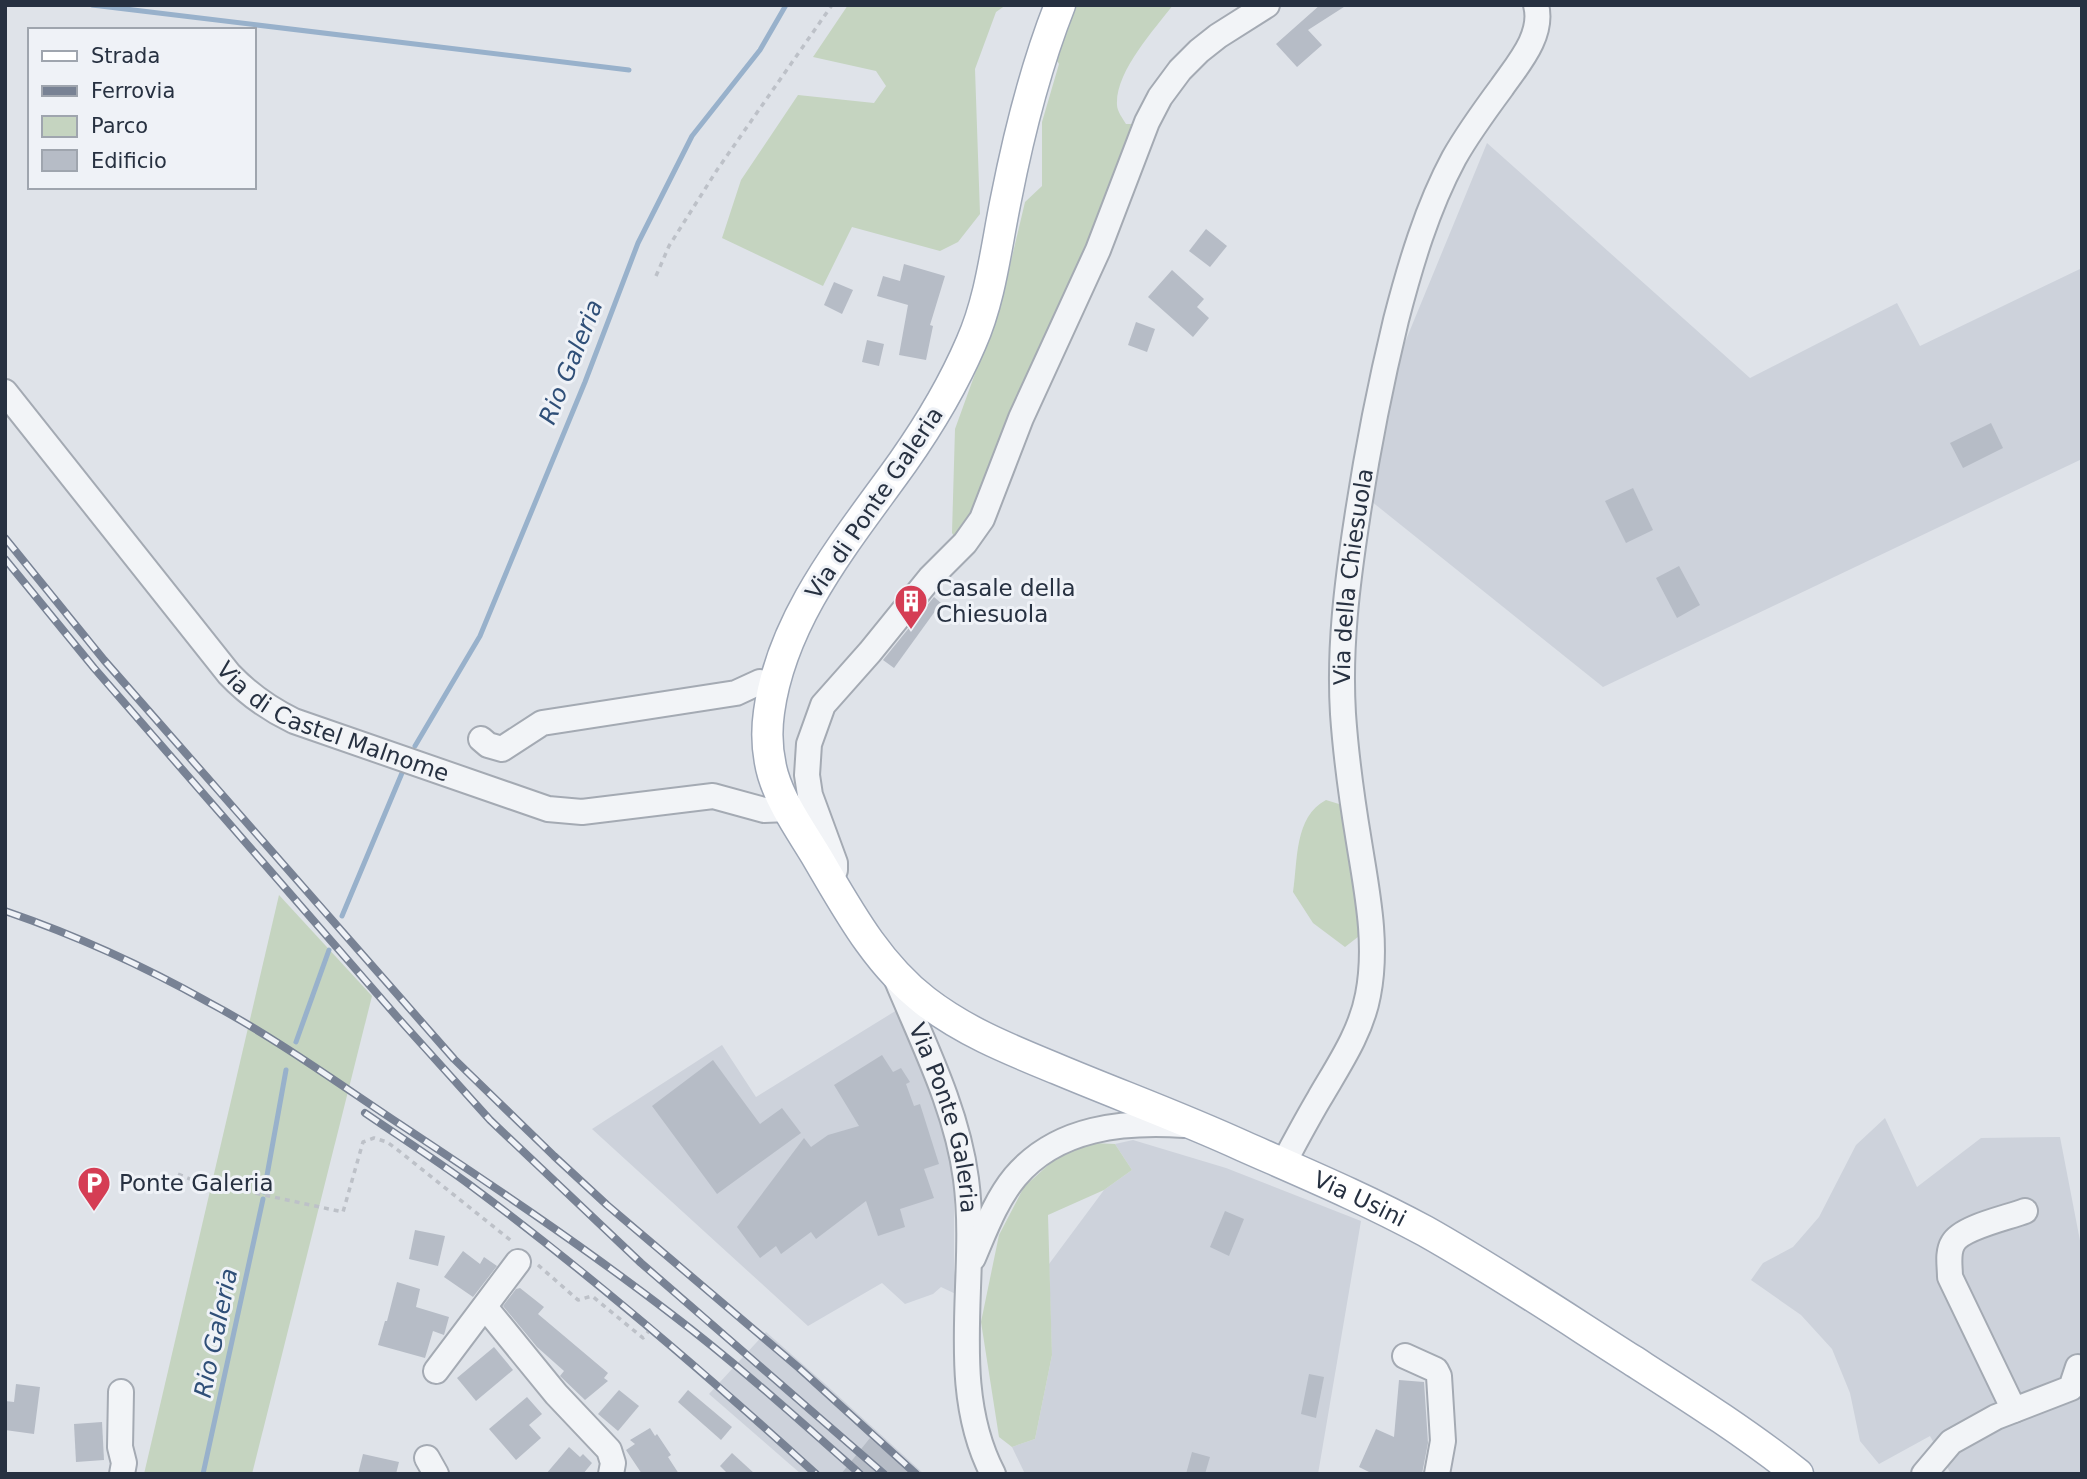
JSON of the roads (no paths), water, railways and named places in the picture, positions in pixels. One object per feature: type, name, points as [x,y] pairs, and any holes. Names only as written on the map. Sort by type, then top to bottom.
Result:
[{"type":"main road","name":"Via di Ponte Galeria","points":[[896,977],[859,927],[788,809],[775,780],[769,755],[768,724],[773,688],[790,640],[812,596],[850,535],[906,458],[946,395],[974,337],[986,297],[1026,111],[1041,57],[1060,5]]},
{"type":"main road","name":"Via Usini","points":[[896,977],[930,1005],[983,1037],[1199,1126],[1384,1210],[1504,1277],[1718,1416],[1798,1474]]},
{"type":"street","points":[[831,880],[835,863],[810,795],[807,775],[809,744],[823,705],[870,653],[930,578],[965,543],[982,519],[1021,418],[1098,250],[1147,122],[1160,97],[1180,70],[1199,51],[1267,5]]},
{"type":"street","name":"Via della Chiesuola","points":[[1283,1164],[1356,1033],[1365,1010],[1370,982],[1370,912],[1346,751],[1342,648],[1350,565],[1374,414],[1403,296],[1444,177],[1463,142],[1517,66],[1533,38],[1538,22],[1536,5]]},
{"type":"street","name":"Via di Castel Malnome","points":[[5,392],[229,674],[239,685],[277,713],[548,810],[582,811],[713,796],[764,810],[788,809]]},
{"type":"street","points":[[481,739],[488,745],[502,749],[542,723],[736,693],[760,682],[773,688]]},
{"type":"street","name":"Via Ponte Galeria","points":[[896,977],[946,1099],[959,1140],[967,1182],[970,1264],[967,1385],[975,1429],[993,1474]]},
{"type":"street","name":"Via Ponte Galeria","points":[[970,1264],[1007,1187],[1027,1165],[1049,1149],[1081,1134],[1116,1125],[1147,1123],[1199,1126]]},
{"type":"street","points":[[2014,1410],[1951,1277],[1949,1255],[1953,1243],[1964,1233],[2025,1211]]},
{"type":"street","points":[[436,1371],[523,1256]]},
{"type":"street","points":[[485,1307],[556,1394],[609,1450],[613,1463],[611,1474]]},
{"type":"street","points":[[1405,1356],[1436,1370],[1439,1376],[1443,1441],[1437,1474]]},
{"type":"street","points":[[1924,1474],[1951,1442],[1996,1417],[2071,1388],[2078,1367]]},
{"type":"street","points":[[121,1392],[121,1448],[124,1463],[122,1474]]},
{"type":"street","points":[[106,1474],[121,1448]]},
{"type":"waterway","points":[[92,5],[629,70]]},
{"type":"waterway","name":"Rio Galeria","points":[[415,746],[480,636],[585,382],[638,243],[692,136],[760,50],[786,5]]},
{"type":"waterway","name":"Rio Galeria","points":[[342,916],[402,773]]},
{"type":"waterway","name":"Rio Galeria","points":[[296,1042],[329,950]]},
{"type":"waterway","name":"Rio Galeria","points":[[264,1192],[286,1070]]},
{"type":"waterway","name":"Rio Galeria","points":[[203,1474],[263,1199]]},
{"type":"railway","points":[[5,538],[104,660],[454,1059],[607,1205],[799,1368],[916,1474]]},
{"type":"railway","points":[[5,559],[94,668],[490,1120],[641,1263],[884,1474]]},
{"type":"railway","points":[[5,911],[83,941],[159,976],[232,1015],[302,1058],[532,1213],[636,1287],[743,1371],[860,1474]]},
{"type":"railway","points":[[365,1113],[470,1185],[603,1289],[816,1474]]},
{"type":"place","name":"Casale della Chiesuola","points":[[911,631]]},
{"type":"place","name":"Ponte Galeria","points":[[94,1213]]}]
